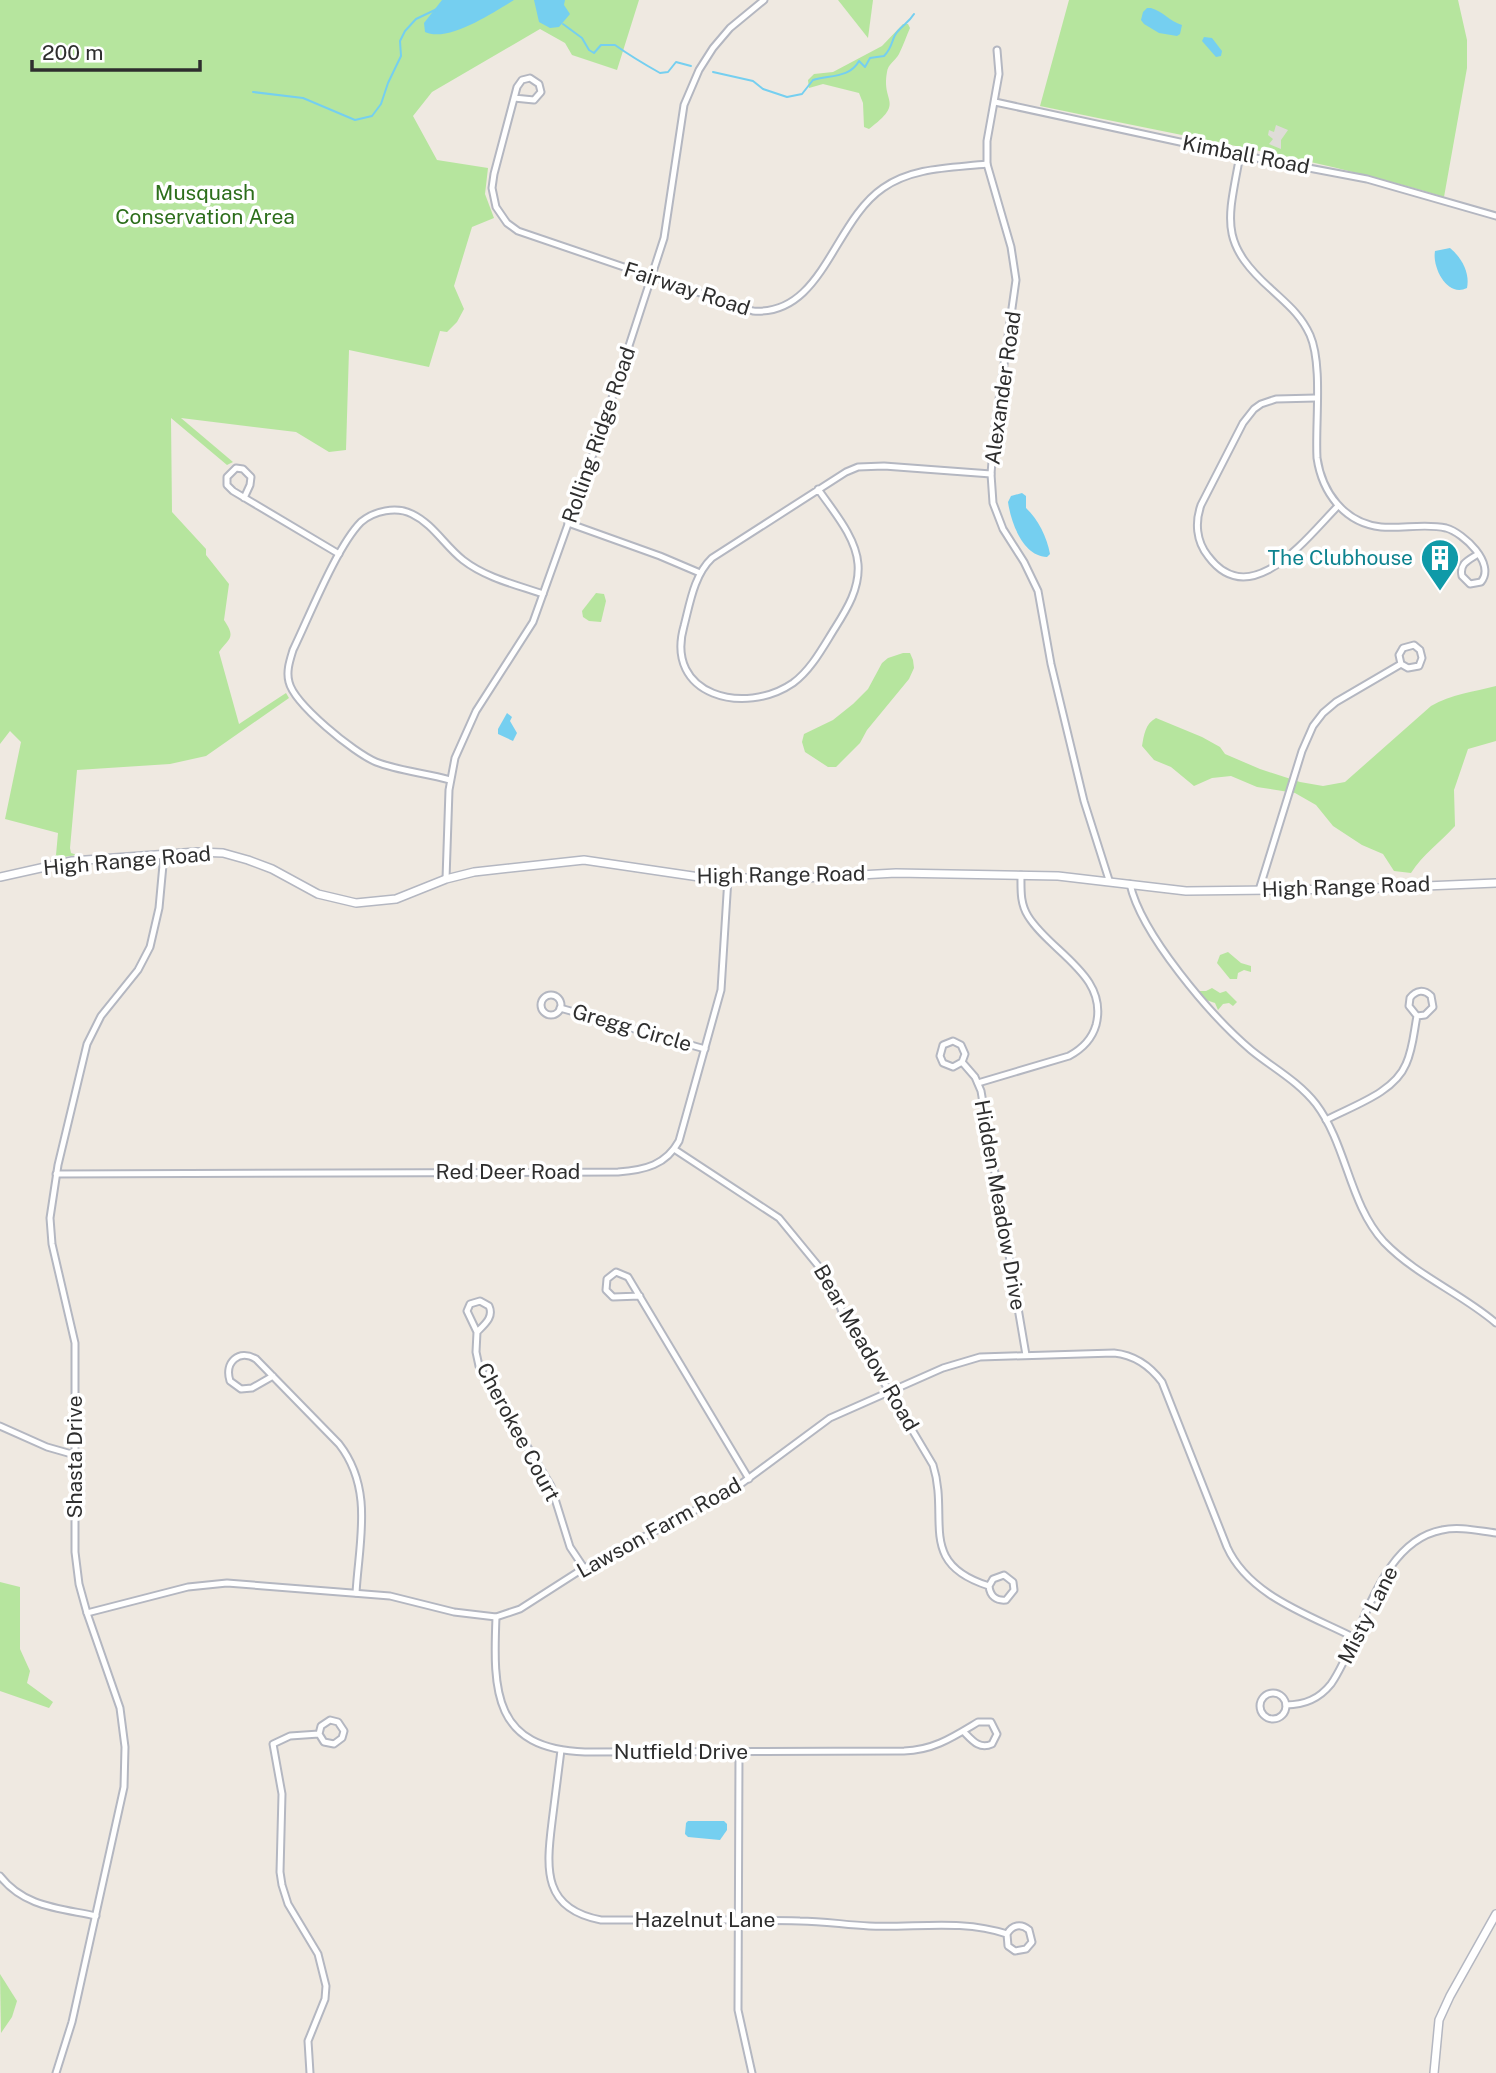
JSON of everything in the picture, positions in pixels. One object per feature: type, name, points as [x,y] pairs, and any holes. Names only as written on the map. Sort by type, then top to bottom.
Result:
[{"type":"street","name":"Rolling Ridge Road","points":[[446,878],[450,780],[455,758],[471,722],[533,622],[601,432],[651,278],[668,215],[684,105],[693,82],[713,48],[730,28],[764,0]]},
{"type":"street","name":"Alexander Road","points":[[997,50],[999,74],[987,141],[986,164],[1016,273],[1015,299],[994,435],[991,474],[993,503],[998,518],[1038,591],[1051,664],[1084,801],[1109,880]]},
{"type":"street","points":[[533,79],[539,84],[541,92],[534,100],[514,99],[522,80],[533,79]]},
{"type":"street","name":"Fairway Road","points":[[514,99],[492,188],[496,207],[512,228],[651,278],[759,312],[784,307],[801,296],[810,286],[851,219],[884,187],[913,174],[986,164]]},
{"type":"street","name":"Kimball Road","points":[[995,102],[1385,183],[1496,216]]},
{"type":"street","points":[[1240,155],[1229,222],[1233,242],[1252,272],[1302,319],[1315,352],[1319,470],[1328,493],[1338,506],[1351,516],[1372,525],[1449,529],[1468,540],[1478,554],[1486,568],[1486,576],[1478,583],[1470,584],[1462,576],[1461,568],[1478,554]]},
{"type":"street","points":[[1316,398],[1268,401],[1249,415],[1201,505],[1198,537],[1207,555],[1221,568],[1240,575],[1259,575],[1282,562],[1338,506]]},
{"type":"street","points":[[818,489],[852,541],[858,563],[858,576],[847,609],[807,670],[792,683],[768,694],[737,698],[708,691],[692,679],[683,662],[680,642],[700,573],[712,558],[818,489],[846,472],[865,466],[991,474]]},
{"type":"street","points":[[244,498],[251,477],[243,469],[236,468],[227,477],[227,485],[244,498],[340,554]]},
{"type":"street","points":[[450,780],[376,762],[303,707],[292,690],[288,662],[340,554],[352,533],[366,518],[385,511],[405,512],[428,525],[470,565],[542,594]]},
{"type":"street","points":[[568,523],[660,555],[700,573]]},
{"type":"street","points":[[1414,645],[1420,650],[1422,658],[1419,666],[1411,669],[1401,664],[1399,655],[1403,648],[1414,645]]},
{"type":"street","points":[[1259,890],[1308,734],[1323,713],[1344,697],[1401,664]]},
{"type":"street","name":"High Range Road","points":[[0,877],[72,861],[197,852],[236,856],[272,869],[331,899],[356,904],[408,895],[446,878],[487,870],[584,860],[680,876],[805,878],[896,873],[1021,875],[1109,880],[1186,891],[1356,889],[1496,883]]},
{"type":"street","name":"Shasta Drive","points":[[56,2073],[69,2035],[124,1787],[125,1747],[114,1689],[79,1584],[75,1552],[75,1343],[54,1257],[51,1205],[89,1038],[101,1016],[138,970],[150,947],[159,908],[164,854]]},
{"type":"street","points":[[978,1083],[1069,1056],[1085,1045],[1097,1022],[1098,1003],[1091,984],[1026,912],[1021,897],[1021,875]]},
{"type":"street","points":[[674,1149],[683,1128],[722,990],[728,878]]},
{"type":"street","points":[[1130,884],[1138,910],[1174,966],[1245,1045],[1305,1092],[1326,1120],[1339,1144],[1367,1217],[1377,1233],[1405,1261],[1496,1323]]},
{"type":"street","points":[[1416,992],[1425,992],[1431,996],[1433,1007],[1425,1016],[1417,1016],[1411,1010],[1410,998],[1416,992]]},
{"type":"street","name":"Gregg Circle","points":[[560,1008],[705,1049]]},
{"type":"street","points":[[1326,1120],[1382,1091],[1397,1079],[1409,1058],[1417,1016]]},
{"type":"street","name":"Hidden Meadow Drive","points":[[953,1041],[961,1045],[965,1054],[962,1062],[953,1067],[943,1063],[940,1056],[943,1045],[953,1041]]},
{"type":"street","name":"Hidden Meadow Drive","points":[[962,1062],[978,1083],[983,1101],[1026,1354]]},
{"type":"street","name":"Red Deer Road","points":[[56,1174],[629,1171],[650,1167],[668,1157],[674,1149]]},
{"type":"street","name":"Bear Meadow Road","points":[[674,1149],[779,1218],[830,1281],[842,1312],[933,1465],[939,1537],[948,1562],[968,1578],[989,1586]]},
{"type":"street","points":[[640,1296],[611,1296],[606,1290],[607,1279],[614,1273],[625,1274],[640,1296],[749,1479]]},
{"type":"street","name":"Cherokee Court","points":[[477,1332],[491,1315],[489,1306],[483,1301],[472,1303],[467,1311],[477,1332],[477,1355],[482,1372],[551,1486],[570,1547],[584,1568]]},
{"type":"street","name":"Lawson Farm Road","points":[[87,1613],[214,1583],[403,1598],[454,1612],[496,1617],[520,1609],[584,1568],[713,1502],[749,1479],[830,1418],[889,1391],[961,1361],[980,1357],[1121,1354],[1139,1360],[1165,1388],[1236,1565],[1260,1588],[1355,1638]]},
{"type":"street","points":[[273,1377],[244,1390],[231,1383],[228,1372],[233,1360],[246,1355],[256,1359],[340,1444],[356,1472],[362,1504],[356,1593]]},
{"type":"street","points":[[0,1426],[47,1447],[75,1455]]},
{"type":"street","name":"Misty Lane","points":[[1286,1705],[1310,1701],[1325,1691],[1340,1670],[1390,1567],[1409,1545],[1443,1529],[1496,1533]]},
{"type":"street","name":"Bear Meadow Road","points":[[1004,1575],[1013,1582],[1014,1590],[1010,1598],[998,1600],[991,1594],[989,1586],[996,1576],[1004,1575]]},
{"type":"street","name":"Nutfield Drive","points":[[496,1617],[496,1681],[500,1704],[506,1716],[530,1738],[547,1747],[561,1750],[739,1752],[914,1751],[943,1744],[963,1731],[978,1722],[987,1721],[994,1725],[998,1734],[992,1744],[984,1747],[976,1744],[963,1731]]},
{"type":"street","name":"Misty Lane","points":[[1275,1693],[1282,1697],[1286,1705],[1281,1716],[1273,1719],[1266,1716],[1261,1705],[1267,1695],[1275,1693]]},
{"type":"street","points":[[330,1720],[338,1721],[344,1731],[341,1741],[331,1745],[324,1742],[319,1734],[321,1726],[330,1720]]},
{"type":"street","points":[[310,2073],[308,2041],[325,1999],[326,1986],[318,1954],[288,1904],[282,1885],[282,1794],[273,1744],[290,1736],[319,1734]]},
{"type":"street","name":"Hazelnut Lane","points":[[561,1750],[548,1865],[554,1890],[561,1900],[579,1914],[601,1920],[807,1921],[869,1926],[972,1926],[987,1927],[1007,1934]]},
{"type":"street","points":[[739,1752],[738,2010],[752,2073]]},
{"type":"street","points":[[0,1876],[13,1891],[25,1899],[96,1916]]},
{"type":"street","points":[[1434,2073],[1439,2020],[1496,1914]]},
{"type":"street","name":"Hazelnut Lane","points":[[1017,1926],[1025,1927],[1031,1933],[1031,1942],[1026,1949],[1015,1951],[1008,1946],[1007,1934],[1017,1926]]},
{"type":"green space","name":"Musquash Conservation Area","points":[[0,0],[639,0],[617,70],[572,55],[565,43],[540,29],[432,92],[413,116],[437,160],[488,168],[485,194],[494,218],[472,227],[454,286],[464,309],[447,332],[440,331],[429,367],[349,350],[346,450],[329,452],[296,432],[181,418],[233,462],[227,465],[171,418],[172,512],[206,549],[206,555],[229,584],[224,620],[231,635],[219,652],[239,724],[286,693],[289,698],[206,756],[170,764],[77,770],[70,848],[71,853],[77,855],[51,859],[56,855],[58,833],[5,819],[21,742],[10,731],[0,744]]},
{"type":"green space","points":[[838,0],[873,0],[868,38]]},
{"type":"green space","points":[[1069,0],[1458,0],[1467,40],[1467,68],[1444,197],[1294,158],[1040,106]]},
{"type":"green space","points":[[903,24],[908,24],[910,28],[899,54],[887,72],[889,107],[887,113],[869,129],[864,127],[863,103],[859,93],[823,84],[809,88],[808,80],[814,74],[833,72],[882,46]]},
{"type":"green space","points":[[596,593],[604,594],[606,601],[601,622],[589,621],[583,617],[582,611]]},
{"type":"green space","points":[[903,653],[910,653],[913,660],[914,668],[909,679],[867,730],[860,743],[836,767],[828,767],[805,752],[802,742],[804,734],[833,720],[853,704],[868,689],[882,663]]},
{"type":"green space","points":[[1496,686],[1496,741],[1468,749],[1454,790],[1455,826],[1411,873],[1394,871],[1383,854],[1362,845],[1333,826],[1316,805],[1295,793],[1257,787],[1231,776],[1212,778],[1194,786],[1171,767],[1154,760],[1142,746],[1147,727],[1156,718],[1202,737],[1220,747],[1225,754],[1260,769],[1300,782],[1323,786],[1345,782],[1431,706],[1455,696]]},
{"type":"green space","points":[[1228,952],[1241,963],[1251,966],[1251,972],[1244,970],[1238,973],[1237,979],[1230,979],[1217,963],[1220,955]]},
{"type":"green space","points":[[1212,988],[1220,993],[1226,991],[1237,1002],[1233,1006],[1229,1003],[1223,1004],[1218,1010],[1215,1003],[1206,1000],[1198,991]]},
{"type":"green space","points":[[0,1582],[20,1587],[20,1649],[30,1671],[27,1683],[53,1702],[49,1708],[0,1691]]},
{"type":"green space","points":[[0,1974],[17,2001],[12,2017],[1,2033]]},
{"type":"shaded area","points":[[1276,125],[1288,130],[1281,140],[1281,149],[1269,144],[1273,139],[1268,135],[1269,130],[1274,132]]},
{"type":"water","points":[[442,0],[514,0],[458,30],[435,34],[425,32],[424,23]]},
{"type":"water","points":[[534,0],[565,0],[564,5],[570,14],[559,27],[550,28],[539,22]]},
{"type":"water","points":[[1151,8],[1182,25],[1180,34],[1177,36],[1159,33],[1144,24],[1141,20],[1143,12]]},
{"type":"water","points":[[1204,37],[1212,38],[1222,51],[1221,56],[1216,57],[1202,41]]},
{"type":"water","points":[[1450,248],[1464,266],[1467,288],[1453,289],[1447,285],[1436,265],[1435,251]]},
{"type":"water","points":[[1022,493],[1026,496],[1026,508],[1044,535],[1050,554],[1047,557],[1031,551],[1015,528],[1008,502],[1011,496]]},
{"type":"water","points":[[507,713],[512,717],[510,721],[517,733],[513,741],[498,734]]},
{"type":"water","points":[[688,1821],[724,1821],[727,1830],[720,1840],[688,1837],[685,1834]]},
{"type":"waterway","points":[[253,92],[303,98],[355,120],[372,116],[381,104],[401,56],[400,41],[405,31],[416,19],[437,9]]},
{"type":"waterway","points":[[713,72],[753,81],[763,89],[787,97],[802,94],[813,80],[845,73],[859,61],[865,67],[870,58],[884,56],[896,34],[914,14]]},
{"type":"waterway","points":[[563,24],[582,38],[594,53],[601,45],[615,45],[660,73],[668,72],[676,62],[691,66]]},
{"type":"place","name":"The Clubhouse","points":[[1440,592]]}]
